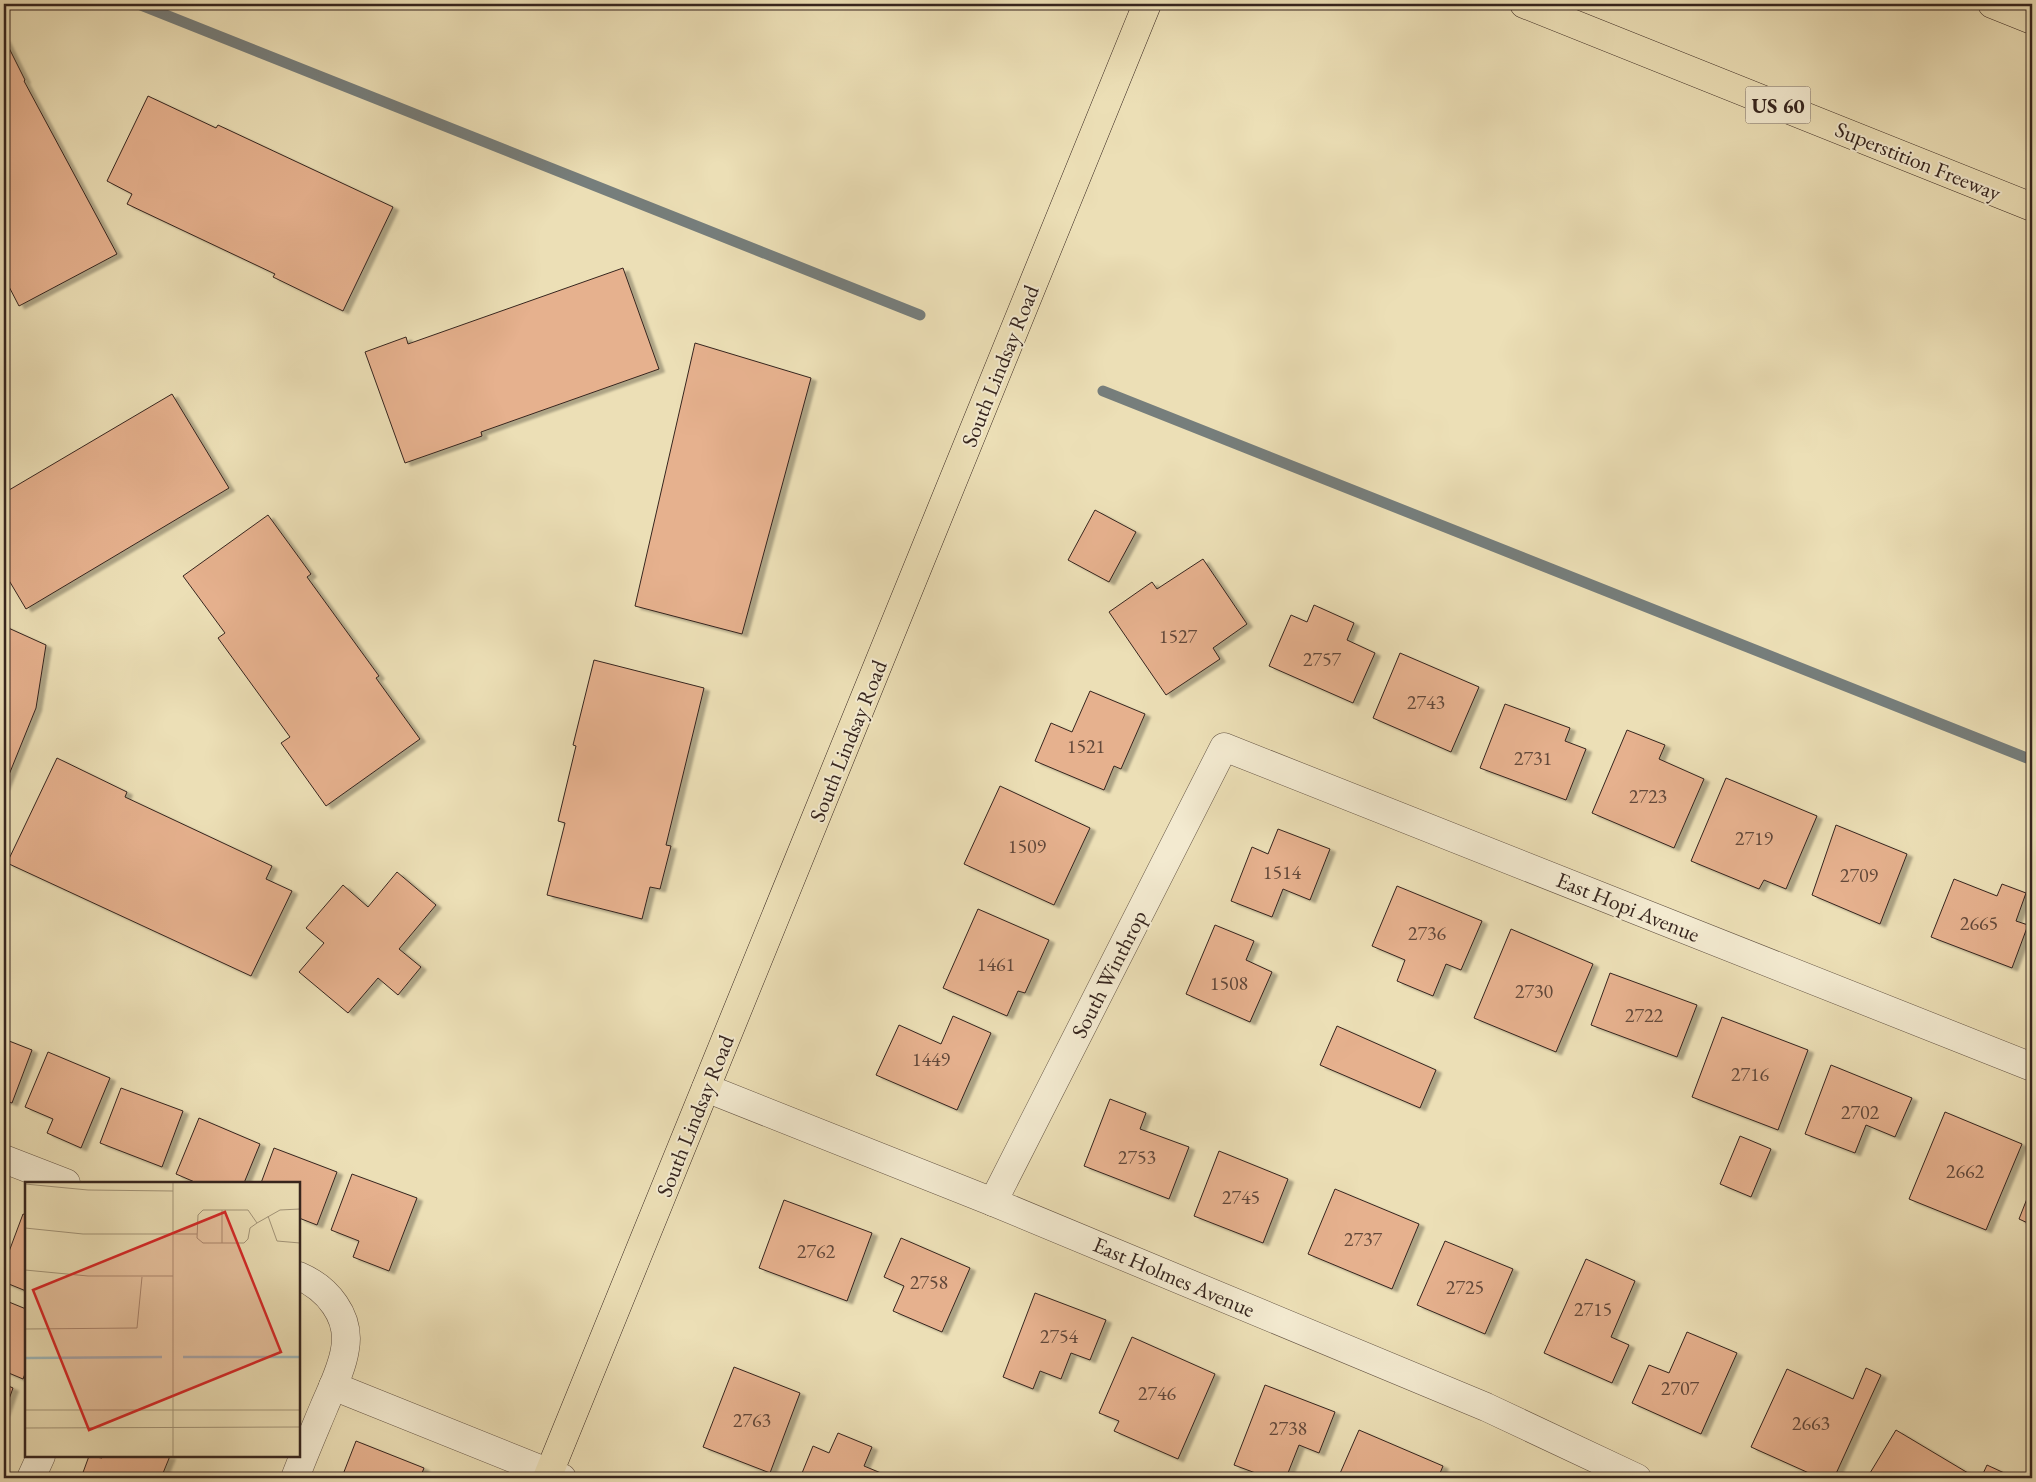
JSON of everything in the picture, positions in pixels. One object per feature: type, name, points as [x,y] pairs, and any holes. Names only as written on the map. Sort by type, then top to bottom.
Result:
[{"type":"main road","name":"South Lindsay Road","points":[[553,1477],[706,1088],[1147,4]]},
{"type":"main road","name":"Superstition Freeway","points":[[1524,4],[2032,207]]},
{"type":"main road","points":[[1992,4],[2032,20]]},
{"type":"street","name":"East Hopi Avenue","points":[[1224,747],[2032,1067]]},
{"type":"street","name":"South Winthrop","points":[[993,1202],[1224,747]]},
{"type":"street","name":"East Holmes Avenue","points":[[706,1088],[993,1202],[1486,1407],[1637,1478]]},
{"type":"street","points":[[4,1159],[63,1182]]},
{"type":"street","points":[[295,1478],[333,1386],[346,1346],[345,1329],[332,1301],[323,1290],[300,1276]]},
{"type":"street","points":[[333,1386],[553,1477]]},
{"type":"street","points":[[31,1478],[41,1457]]},
{"type":"building","points":[[4,38],[24,81],[117,254],[19,306],[4,277]]},
{"type":"building","points":[[148,96],[216,128],[218,125],[393,207],[343,311],[273,277],[275,274],[127,204],[132,194],[107,181]]},
{"type":"building","points":[[623,268],[659,369],[481,432],[482,436],[405,463],[365,352],[406,337],[408,344]]},
{"type":"building","points":[[695,343],[811,378],[742,634],[635,606]]},
{"type":"building","points":[[172,394],[229,488],[26,609],[4,572],[4,493]]},
{"type":"building","points":[[1095,510],[1136,532],[1109,582],[1068,560]]},
{"type":"building","points":[[268,515],[311,574],[307,577],[379,676],[376,678],[420,739],[326,806],[281,743],[290,737],[218,638],[225,633],[183,576]]},
{"type":"building","points":[[1203,559],[1247,624],[1213,648],[1220,659],[1166,695],[1109,612],[1152,582],[1157,589]]},
{"type":"building","points":[[1314,605],[1354,623],[1347,640],[1375,653],[1353,703],[1269,666],[1291,615],[1307,622]]},
{"type":"building","points":[[4,626],[46,645],[36,708],[4,787]]},
{"type":"building","points":[[1400,653],[1479,687],[1451,752],[1373,718]]},
{"type":"building","points":[[594,660],[704,688],[666,845],[671,846],[660,889],[650,887],[642,919],[547,895],[565,823],[558,821],[576,746],[573,745]]},
{"type":"building","points":[[1090,691],[1145,714],[1121,769],[1114,766],[1104,790],[1035,761],[1051,723],[1072,732]]},
{"type":"building","points":[[1505,704],[1570,728],[1565,741],[1586,749],[1566,800],[1480,768]]},
{"type":"building","points":[[1627,730],[1665,745],[1659,759],[1704,779],[1674,848],[1592,813]]},
{"type":"building","points":[[57,758],[127,792],[125,797],[272,866],[266,879],[292,891],[251,976],[7,863]]},
{"type":"building","points":[[1726,778],[1817,816],[1786,889],[1764,880],[1759,889],[1691,861]]},
{"type":"building","points":[[1000,786],[1090,828],[1054,905],[964,864]]},
{"type":"building","points":[[1836,825],[1907,854],[1880,924],[1812,895]]},
{"type":"building","points":[[1278,829],[1330,849],[1310,900],[1283,889],[1272,917],[1231,901],[1252,847],[1268,854]]},
{"type":"building","points":[[397,872],[436,905],[399,949],[421,967],[398,995],[378,978],[348,1013],[299,972],[324,943],[306,928],[343,885],[368,907]]},
{"type":"building","points":[[1954,879],[1997,896],[2002,884],[2026,893],[2016,921],[2028,925],[2012,968],[1931,937]]},
{"type":"building","points":[[1397,886],[1482,921],[1461,970],[1446,964],[1433,996],[1397,981],[1405,960],[1372,946]]},
{"type":"building","points":[[978,909],[1049,940],[1025,993],[1018,991],[1007,1016],[943,988]]},
{"type":"building","points":[[1215,925],[1254,941],[1246,960],[1272,972],[1250,1022],[1186,994]]},
{"type":"building","points":[[1511,929],[1593,964],[1556,1052],[1474,1018]]},
{"type":"building","points":[[1610,973],[1697,1005],[1677,1057],[1591,1025]]},
{"type":"building","points":[[953,1016],[991,1033],[957,1110],[876,1075],[899,1025],[941,1044]]},
{"type":"building","points":[[1722,1017],[1808,1050],[1778,1130],[1692,1097]]},
{"type":"building","points":[[1337,1026],[1436,1070],[1420,1108],[1320,1065]]},
{"type":"building","points":[[4,1039],[32,1050],[12,1103],[4,1100]]},
{"type":"building","points":[[48,1052],[110,1078],[81,1148],[47,1133],[53,1119],[25,1107]]},
{"type":"building","points":[[1831,1065],[1912,1098],[1895,1137],[1866,1125],[1855,1153],[1805,1134]]},
{"type":"building","points":[[121,1088],[183,1111],[162,1167],[100,1143]]},
{"type":"building","points":[[1110,1099],[1146,1113],[1140,1129],[1189,1147],[1169,1199],[1084,1166]]},
{"type":"building","points":[[1945,1112],[2022,1144],[1986,1230],[1909,1199]]},
{"type":"building","points":[[199,1118],[260,1144],[244,1182],[195,1182],[176,1174]]},
{"type":"building","points":[[1740,1136],[1771,1149],[1751,1197],[1720,1184]]},
{"type":"building","points":[[274,1148],[337,1172],[317,1225],[300,1218],[300,1182],[261,1182]]},
{"type":"building","points":[[1219,1151],[1288,1179],[1263,1243],[1194,1216]]},
{"type":"building","points":[[352,1174],[417,1198],[389,1271],[353,1257],[359,1241],[331,1230]]},
{"type":"building","points":[[2032,1186],[2032,1225],[2019,1219]]},
{"type":"building","points":[[1335,1189],[1419,1224],[1392,1289],[1308,1254]]},
{"type":"building","points":[[784,1200],[872,1233],[847,1301],[759,1268]]},
{"type":"building","points":[[23,1214],[25,1215],[25,1291],[4,1282],[4,1265]]},
{"type":"building","points":[[901,1238],[970,1268],[942,1332],[893,1311],[904,1286],[884,1277]]},
{"type":"building","points":[[1445,1241],[1513,1269],[1485,1334],[1417,1305]]},
{"type":"building","points":[[1586,1259],[1635,1281],[1611,1337],[1629,1345],[1612,1383],[1544,1353]]},
{"type":"building","points":[[1035,1293],[1106,1320],[1090,1360],[1071,1353],[1061,1379],[1040,1371],[1033,1389],[1003,1377]]},
{"type":"building","points":[[4,1300],[25,1309],[25,1374],[23,1379],[4,1371]]},
{"type":"building","points":[[1687,1332],[1737,1353],[1701,1434],[1632,1403],[1649,1365],[1669,1373]]},
{"type":"building","points":[[1132,1337],[1215,1374],[1178,1459],[1114,1431],[1119,1421],[1099,1413]]},
{"type":"building","points":[[734,1367],[800,1393],[770,1473],[703,1447]]},
{"type":"building","points":[[1866,1368],[1881,1375],[1834,1478],[1820,1478],[1751,1447],[1787,1369],[1853,1399]]},
{"type":"building","points":[[4,1384],[13,1388],[4,1413]]},
{"type":"building","points":[[1265,1385],[1335,1412],[1319,1453],[1299,1445],[1286,1478],[1269,1478],[1234,1465]]},
{"type":"building","points":[[1359,1430],[1443,1466],[1438,1478],[1338,1478]]},
{"type":"building","points":[[1896,1430],[1968,1473],[1965,1478],[1867,1478]]},
{"type":"building","points":[[838,1433],[872,1447],[864,1466],[893,1478],[800,1478],[813,1446],[829,1453]]},
{"type":"building","points":[[356,1441],[424,1468],[420,1478],[342,1477]]},
{"type":"building","points":[[89,1457],[170,1457],[161,1478],[81,1478]]},
{"type":"building","points":[[1987,1465],[2015,1478],[1981,1478]]},
{"type":"waterway","points":[[138,4],[920,315]]},
{"type":"waterway","points":[[1103,391],[2032,760]]}]
